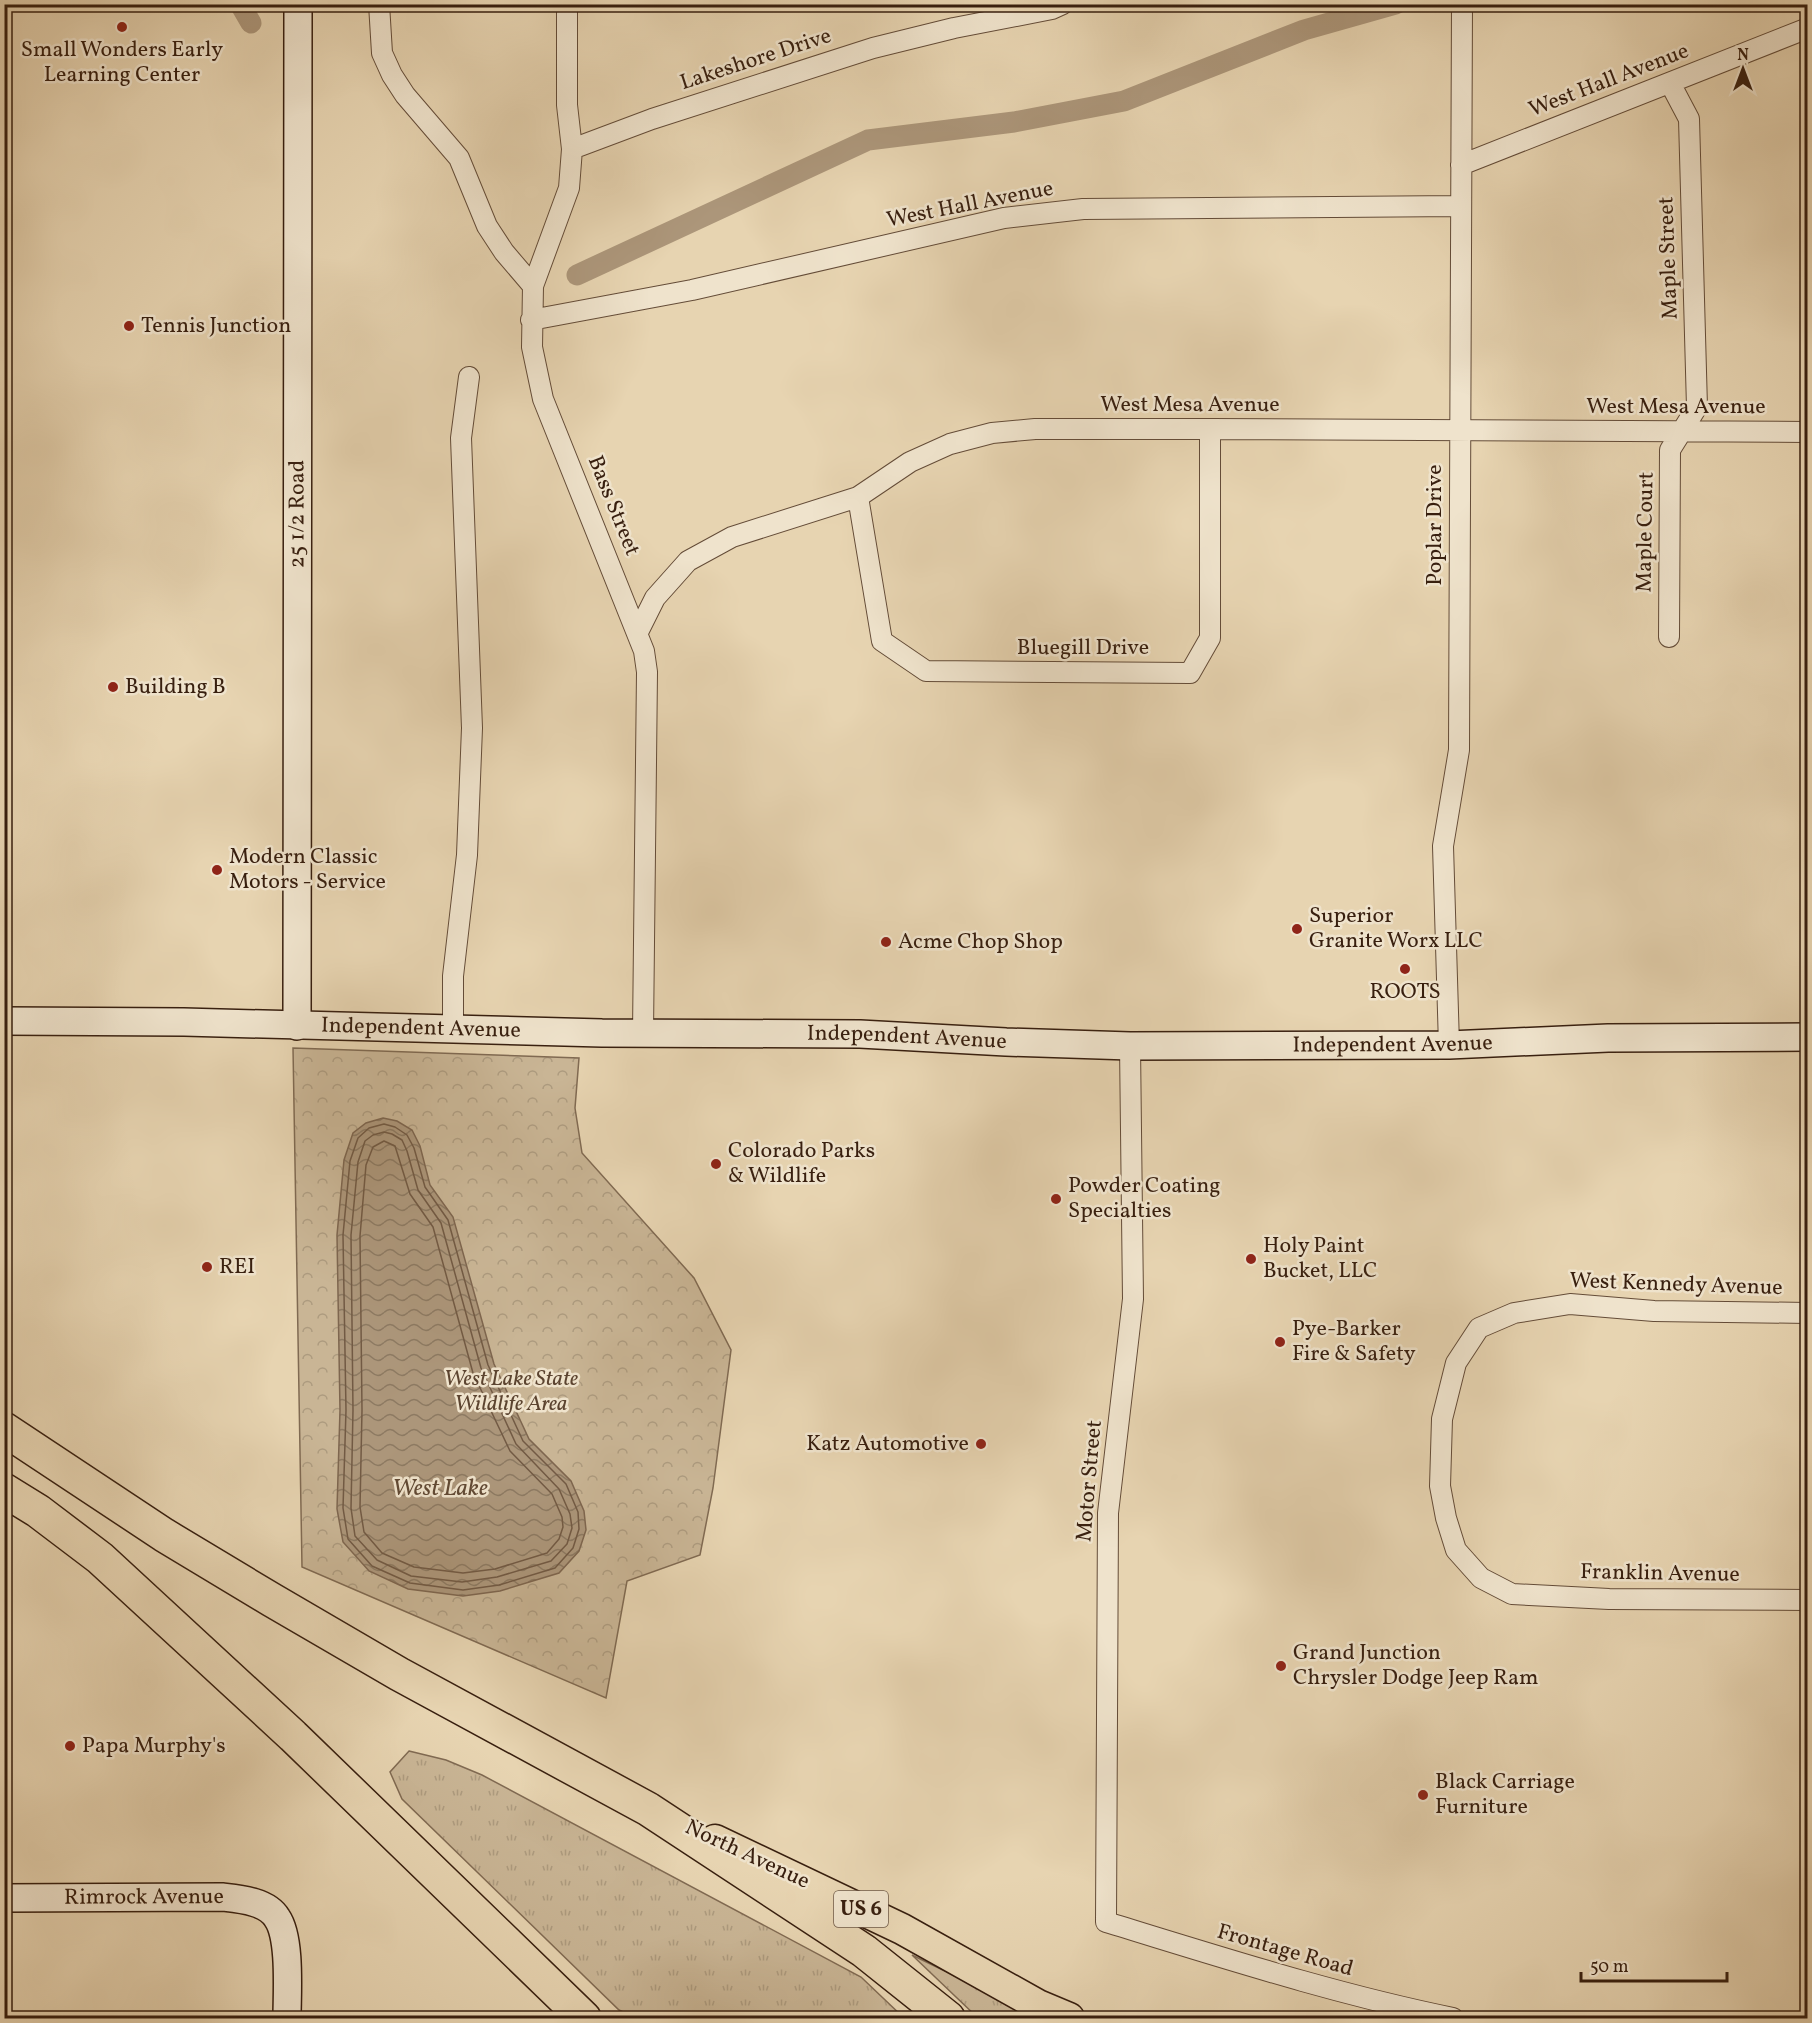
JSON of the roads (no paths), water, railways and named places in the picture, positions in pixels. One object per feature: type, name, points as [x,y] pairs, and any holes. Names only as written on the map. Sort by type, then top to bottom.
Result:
[{"type":"highway","points":[[4,1429],[164,1535],[282,1605],[399,1674],[648,1809],[864,1951],[948,2019]]},
{"type":"highway","points":[[4,1490],[38,1511],[100,1558],[293,1736],[584,2019]]},
{"type":"main road","name":"North Avenue","points":[[648,1809],[902,1929],[1038,2005],[1068,2019]]},
{"type":"street","name":"25 1/2 Road","points":[[297,1026],[298,4]]},
{"type":"street","points":[[379,4],[382,53],[392,75],[405,95],[459,158],[487,226],[504,252],[533,286]]},
{"type":"street","name":"Bass Street","points":[[567,4],[567,105],[572,149],[569,188],[533,286],[532,347],[543,399],[644,651],[647,672],[643,1033]]},
{"type":"street","name":"Lakeshore Drive","points":[[572,149],[652,119],[873,48],[954,28],[1052,9],[1063,4]]},
{"type":"street","name":"Poplar Drive","points":[[1449,1045],[1443,846],[1459,750],[1462,4]]},
{"type":"street","name":"West Hall Avenue","points":[[1461,165],[1808,28]]},
{"type":"street","name":"Maple Street","points":[[1670,83],[1689,119],[1697,407],[1681,431]]},
{"type":"street","name":"West Hall Avenue","points":[[531,320],[692,290],[1004,219],[1083,209],[1461,206]]},
{"type":"street","points":[[453,1030],[453,976],[466,855],[472,728],[461,438],[469,378]]},
{"type":"street","name":"West Mesa Avenue","points":[[638,632],[655,598],[688,561],[732,537],[858,497],[910,462],[950,444],[992,433],[1035,429],[1808,432]]},
{"type":"street","name":"Bluegill Drive","points":[[858,497],[882,641],[926,671],[1190,672],[1210,638],[1210,429]]},
{"type":"street","name":"Maple Court","points":[[1669,637],[1671,450],[1681,431]]},
{"type":"street","name":"Independent Avenue","points":[[4,1021],[184,1022],[643,1033],[860,1034],[1130,1046],[1449,1045],[1608,1038],[1808,1037]]},
{"type":"street","name":"Motor Street","points":[[1106,1922],[1108,1513],[1133,1299],[1130,1046]]},
{"type":"street","name":"West Kennedy Avenue","points":[[1512,1594],[1481,1578],[1456,1550],[1446,1518],[1440,1486],[1442,1419],[1456,1363],[1479,1328],[1514,1313],[1570,1304],[1654,1311],[1808,1313]]},
{"type":"street","name":"Franklin Avenue","points":[[1512,1594],[1609,1599],[1808,1600]]},
{"type":"street","name":"Rimrock Avenue","points":[[4,1898],[222,1897],[247,1900],[265,1908],[277,1917],[284,1939],[286,2019]]},
{"type":"street","name":"Frontage Road","points":[[1106,1922],[1364,1999],[1453,2019]]},
{"type":"water","name":"West Lake","points":[[383,1118],[397,1121],[412,1130],[420,1146],[430,1185],[453,1217],[494,1364],[529,1439],[571,1481],[584,1511],[586,1530],[579,1551],[559,1573],[500,1591],[463,1596],[408,1589],[369,1571],[343,1542],[337,1509],[340,1410],[337,1235],[344,1160],[353,1133],[366,1123]]},
{"type":"waterway","points":[[240,4],[251,23]]},
{"type":"waterway","points":[[577,275],[868,140],[1014,122],[1124,101],[1304,30],[1396,4]]},
{"type":"place","name":"Small Wonders Early Learning Center","points":[[122,27]]},
{"type":"place","name":"Tennis Junction","points":[[129,326]]},
{"type":"place","name":"Building B","points":[[113,687]]},
{"type":"place","name":"Modern Classic Motors - Service","points":[[217,870]]},
{"type":"place","name":"Superior Granite Worx LLC","points":[[1297,929]]},
{"type":"place","name":"Acme Chop Shop","points":[[886,942]]},
{"type":"place","name":"ROOTS","points":[[1405,969]]},
{"type":"place","name":"Colorado Parks & Wildlife","points":[[716,1164]]},
{"type":"place","name":"Powder Coating Specialties","points":[[1056,1199]]},
{"type":"place","name":"Holy Paint Bucket, LLC","points":[[1251,1259]]},
{"type":"place","name":"REI","points":[[207,1267]]},
{"type":"place","name":"Pye-Barker Fire & Safety","points":[[1280,1342]]},
{"type":"place","name":"Katz Automotive","points":[[981,1444]]},
{"type":"place","name":"Grand Junction Chrysler Dodge Jeep Ram","points":[[1281,1666]]},
{"type":"place","name":"Papa Murphy's","points":[[70,1746]]},
{"type":"place","name":"Black Carriage Furniture","points":[[1423,1795]]},
{"type":"park label","name":"West Lake State Wildlife Area","points":[[511,1392]]}]
